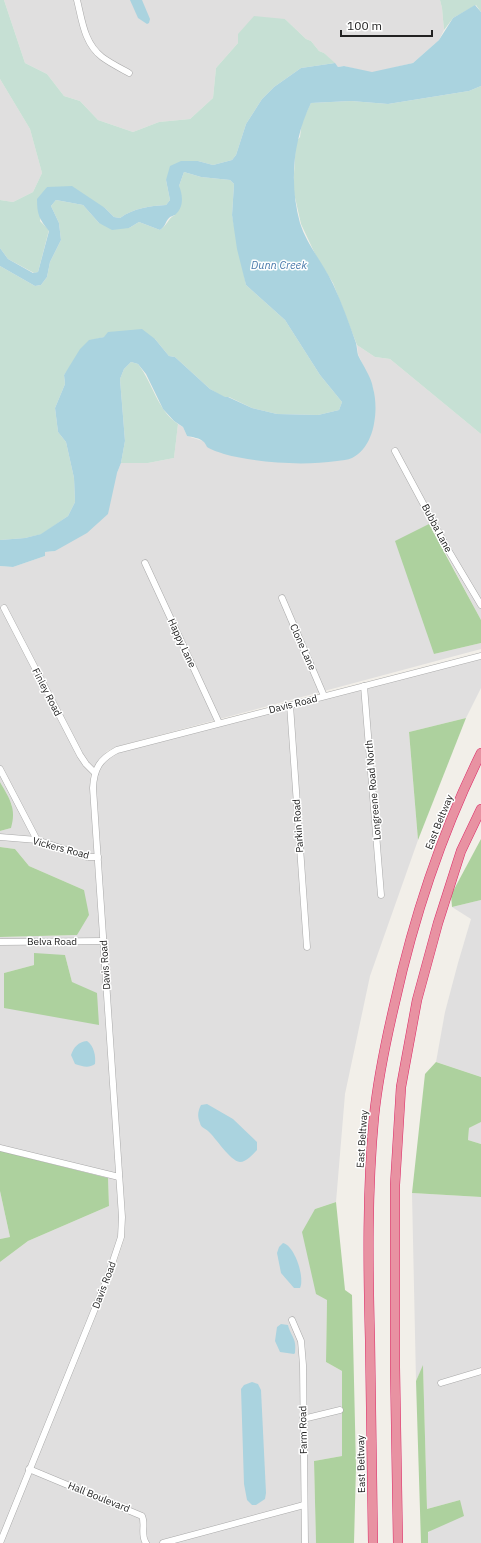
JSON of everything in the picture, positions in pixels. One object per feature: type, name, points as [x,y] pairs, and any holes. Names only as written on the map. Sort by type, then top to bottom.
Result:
[{"type":"highway","name":"East Beltway","points":[[373,1543],[368,1271],[369,1194],[374,1116],[384,1046],[405,956],[432,869],[467,781],[481,753]]},
{"type":"highway","points":[[398,1543],[395,1367],[395,1185],[401,1087],[417,1000],[438,923],[461,851],[481,809]]},
{"type":"street","points":[[77,0],[87,38],[94,49],[101,56],[129,73]]},
{"type":"street","name":"Bubba Lane","points":[[395,451],[447,548],[481,605]]},
{"type":"street","name":"Happy Lane","points":[[145,563],[218,723]]},
{"type":"street","name":"Clone Lane","points":[[282,598],[324,696]]},
{"type":"street","name":"Finley Road","points":[[4,608],[80,755],[95,773]]},
{"type":"street","name":"Davis Road","points":[[0,1542],[104,1286],[119,1246],[122,1227],[93,788],[95,773],[104,757],[117,750],[481,656]]},
{"type":"street","name":"Longreene Road North","points":[[364,686],[381,895]]},
{"type":"street","name":"Parkin Road","points":[[290,705],[307,947]]},
{"type":"street","points":[[0,769],[37,840]]},
{"type":"street","name":"Vickers Road","points":[[0,838],[37,840],[87,857],[98,858]]},
{"type":"street","name":"Belva Road","points":[[0,942],[104,941]]},
{"type":"street","points":[[0,1148],[119,1177]]},
{"type":"street","name":"Farm Road","points":[[292,1320],[300,1341],[303,1365],[305,1543]]},
{"type":"street","points":[[441,1383],[481,1371]]},
{"type":"street","points":[[303,1419],[340,1410]]},
{"type":"street","name":"Hall Boulevard","points":[[29,1469],[142,1516],[144,1525],[144,1540],[146,1543]]},
{"type":"street","points":[[163,1543],[304,1505]]},
{"type":"shaded area","points":[[4,0],[440,0],[444,30],[439,40],[413,63],[372,73],[344,66],[338,67],[285,19],[238,43],[216,68],[213,98],[190,119],[159,122],[133,132],[98,120],[80,101],[64,96],[47,74],[25,63]]},
{"type":"shaded area","points":[[0,79],[30,129],[42,173],[33,192],[13,202],[0,200]]},
{"type":"shaded area","points":[[357,345],[375,357],[390,359],[481,434],[481,620],[430,524],[434,654],[481,643],[481,649],[119,746],[107,751],[91,771],[90,788],[119,1230],[113,1257],[0,1536],[0,1262],[28,1241],[109,1206],[108,1178],[0,1151],[0,937],[77,935],[84,890],[29,866],[15,849],[0,847],[0,831],[11,828],[12,805],[0,782],[0,566],[13,567],[45,556],[45,552],[55,551],[117,473],[121,463],[148,463],[174,458],[178,424],[183,427],[187,436],[203,441],[374,424],[375,410],[373,388],[358,354]],"holes":[[[65,955],[72,982],[4,973]]]},
{"type":"shaded area","points":[[481,659],[481,688],[466,718],[409,732],[418,840],[370,976],[345,1094],[336,1202],[315,1209],[327,1300],[326,1362],[342,1371],[342,1456],[314,1461],[316,1543],[3,1543],[115,1267],[124,1239],[125,1224],[95,788],[101,766],[106,760],[119,752]]},
{"type":"shaded area","points":[[481,900],[481,1077],[436,1062],[445,1012],[471,919],[452,907]]},
{"type":"shaded area","points":[[481,1122],[481,1144],[468,1140],[469,1128]]},
{"type":"shaded area","points":[[0,1191],[10,1237],[0,1239]]},
{"type":"shaded area","points":[[412,1193],[481,1197],[481,1543],[428,1543],[428,1533],[460,1500],[427,1509],[423,1366],[416,1381]]},
{"type":"green space","points":[[0,0],[4,0],[25,63],[47,74],[64,96],[80,101],[98,120],[133,132],[159,122],[190,119],[213,98],[216,68],[238,43],[238,34],[254,16],[285,19],[306,39],[311,41],[319,51],[324,53],[335,63],[301,68],[274,87],[262,99],[246,124],[236,155],[232,160],[213,165],[198,161],[166,180],[170,200],[166,205],[142,208],[120,218],[114,217],[105,208],[47,187],[40,221],[49,230],[38,272],[34,273],[8,259],[0,248],[0,200],[13,202],[33,192],[42,173],[30,129],[0,79]]},
{"type":"green space","points":[[440,0],[481,0],[481,12],[476,5],[453,18],[444,30]]},
{"type":"green space","points":[[481,86],[481,434],[390,359],[375,357],[357,345],[333,283],[316,256],[301,224],[294,193],[294,174],[296,142],[300,137],[302,121],[311,103],[351,101],[388,104],[469,91]]},
{"type":"green space","points":[[184,172],[201,177],[230,180],[234,184],[232,215],[246,285],[285,320],[320,375],[342,402],[339,410],[318,415],[277,414],[252,408],[229,397],[225,398],[210,389],[175,357],[169,356],[155,339],[104,337],[89,341],[64,375],[65,384],[55,408],[58,432],[66,442],[74,478],[75,502],[68,516],[42,534],[25,538],[0,540],[0,266],[35,286],[41,285],[47,277],[50,262],[61,240],[59,223],[51,206],[56,200],[83,205],[99,223],[129,228],[139,222],[160,230],[165,226],[170,218],[175,215],[179,186]]},
{"type":"green space","points":[[131,362],[138,364],[160,404],[178,424],[174,458],[148,463],[121,463],[125,441],[120,379],[124,369]]},
{"type":"green space","points":[[429,524],[481,620],[481,643],[434,654],[395,541]]},
{"type":"green space","points":[[466,718],[418,840],[409,732]]},
{"type":"green space","points":[[0,782],[13,809],[13,821],[11,828],[0,831]]},
{"type":"green space","points":[[481,839],[481,900],[452,907],[451,895]]},
{"type":"green space","points":[[0,847],[15,849],[29,866],[84,890],[89,915],[77,935],[0,937]]},
{"type":"green space","points":[[34,953],[65,955],[72,982],[97,993],[99,1025],[4,1008],[4,973],[34,965]]},
{"type":"green space","points":[[436,1062],[481,1077],[481,1122],[469,1128],[468,1140],[481,1144],[481,1197],[412,1193],[425,1074]]},
{"type":"green space","points":[[0,1151],[108,1178],[109,1206],[28,1241],[0,1262],[0,1239],[10,1237],[0,1191]]},
{"type":"green space","points":[[336,1202],[345,1290],[352,1295],[356,1467],[354,1543],[316,1543],[314,1461],[342,1456],[342,1371],[326,1362],[327,1300],[316,1294],[302,1232],[315,1209]]},
{"type":"green space","points":[[423,1365],[427,1509],[460,1500],[464,1516],[428,1532],[428,1543],[421,1543],[416,1381]]},
{"type":"water","points":[[130,0],[142,0],[150,19],[149,23],[147,24],[138,18]]},
{"type":"water","name":"Dunn Creek","points":[[475,5],[481,12],[481,86],[469,91],[388,104],[351,101],[311,103],[300,132],[294,177],[300,223],[307,239],[333,284],[356,343],[358,355],[371,379],[375,397],[375,417],[366,446],[360,453],[352,458],[324,463],[280,463],[251,460],[224,454],[207,447],[204,442],[196,438],[187,436],[183,427],[174,421],[163,409],[146,374],[138,364],[131,362],[124,369],[120,379],[125,441],[108,514],[87,533],[55,551],[45,552],[45,556],[13,567],[0,566],[0,540],[25,538],[41,534],[68,516],[75,502],[74,478],[66,442],[58,432],[55,408],[65,384],[64,375],[80,349],[89,340],[104,337],[108,332],[142,329],[155,339],[169,356],[175,357],[210,389],[252,408],[277,414],[318,415],[339,410],[342,402],[320,375],[285,320],[246,285],[237,249],[232,215],[234,184],[230,180],[201,177],[184,172],[179,186],[182,197],[180,209],[175,215],[169,218],[160,230],[139,222],[129,228],[112,230],[99,223],[83,205],[56,200],[51,206],[59,223],[61,240],[50,262],[47,277],[41,285],[35,286],[0,266],[0,248],[8,259],[33,273],[38,272],[49,231],[39,216],[37,199],[47,187],[72,186],[105,208],[114,217],[120,218],[142,208],[166,205],[170,200],[166,180],[170,166],[181,161],[198,161],[213,165],[232,160],[236,155],[246,124],[262,99],[274,87],[301,68],[335,63],[338,67],[344,66],[372,72],[413,63],[439,40],[453,18]]},
{"type":"water","points":[[87,1041],[94,1051],[95,1064],[87,1067],[75,1064],[71,1055],[77,1045]]},
{"type":"water","points":[[207,1104],[233,1119],[257,1142],[257,1150],[252,1156],[243,1162],[236,1161],[223,1149],[207,1130],[201,1126],[198,1118],[199,1111],[201,1105]]},
{"type":"water","points":[[283,1243],[291,1250],[298,1263],[301,1277],[300,1288],[294,1288],[281,1273],[277,1253],[279,1247]]},
{"type":"water","points":[[281,1324],[288,1325],[295,1344],[294,1354],[280,1352],[275,1341],[277,1327]]},
{"type":"water","points":[[252,1382],[258,1384],[261,1390],[266,1493],[265,1499],[256,1505],[252,1505],[247,1500],[244,1484],[241,1389],[244,1385]]}]
